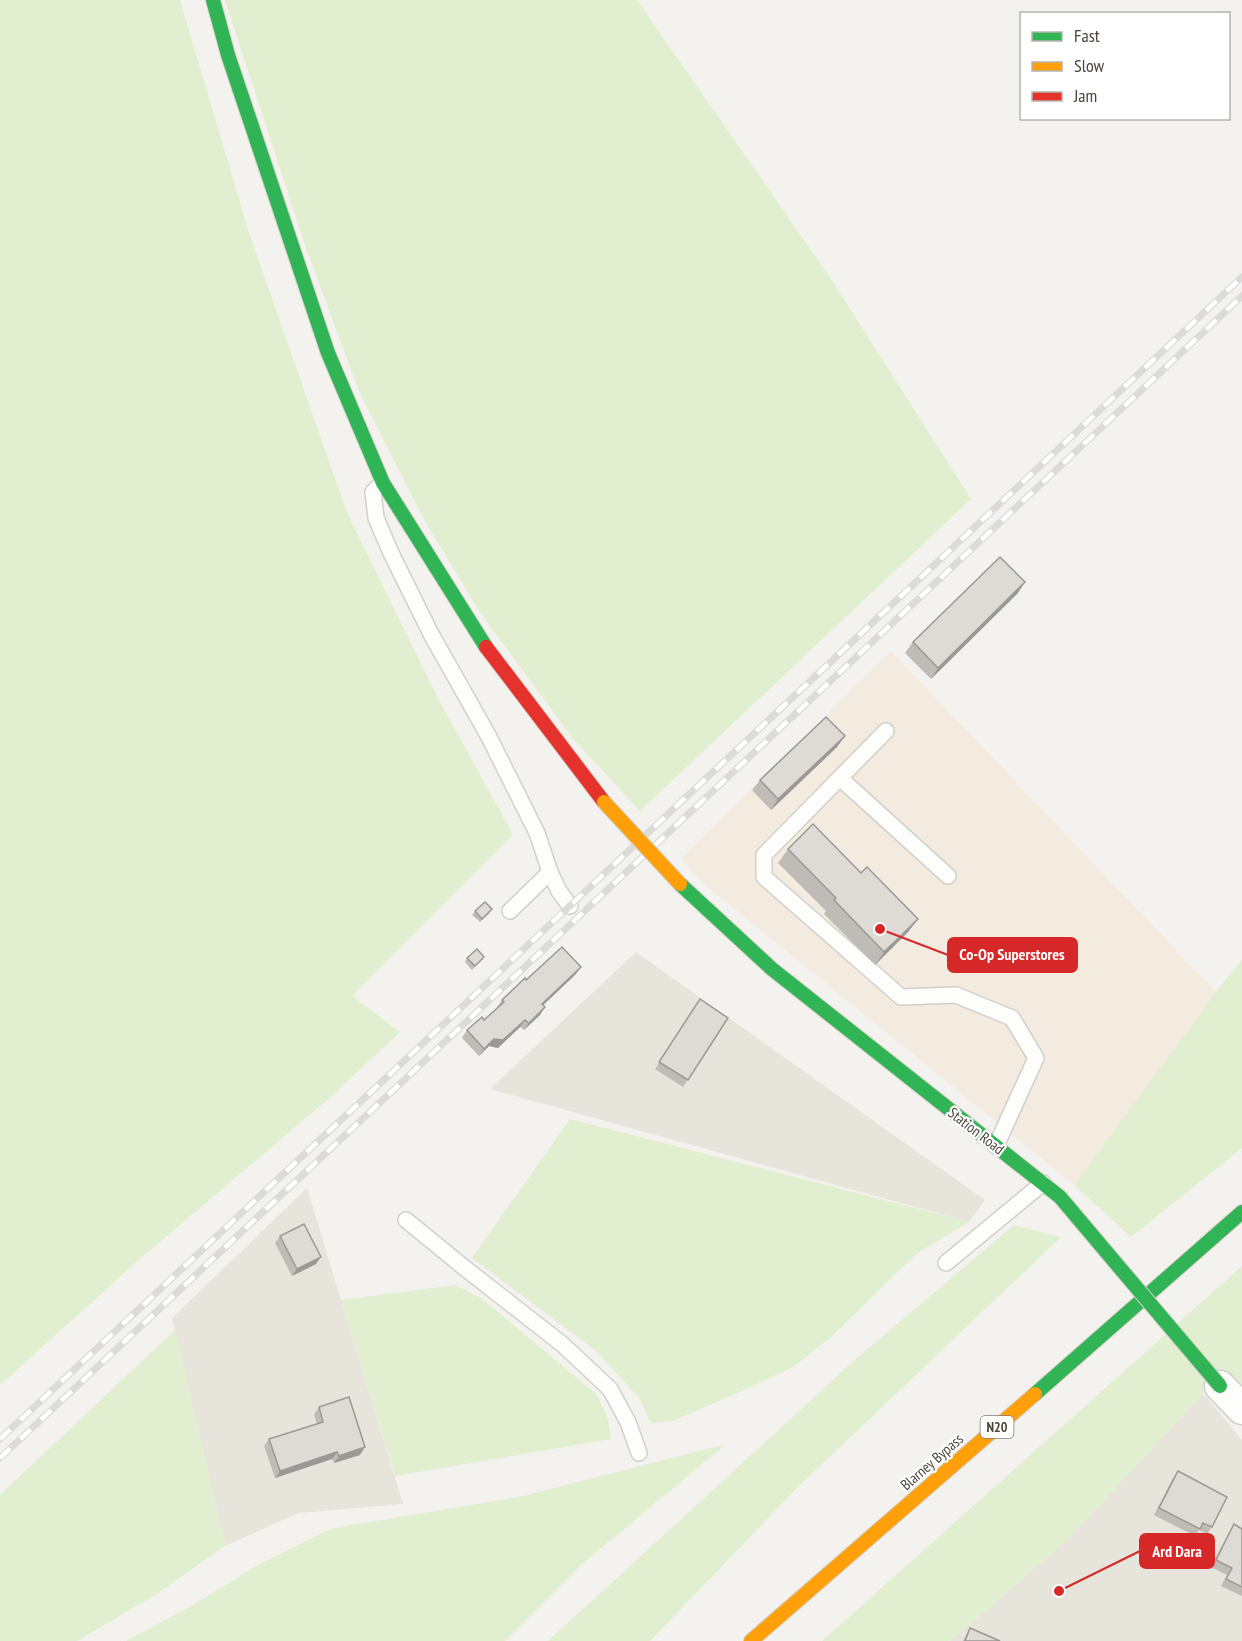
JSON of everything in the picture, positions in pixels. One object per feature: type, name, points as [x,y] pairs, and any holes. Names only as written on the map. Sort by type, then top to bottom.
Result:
[{"type":"main road","name":"Station Road","points":[[213,0],[228,55],[328,353],[382,483],[480,639],[604,802],[680,884],[772,969],[1060,1197],[1220,1386]]},
{"type":"main road","name":"Blarney Bypass","points":[[750,1641],[1242,1212]]},
{"type":"street","name":"Station Road","points":[[1220,1386],[1242,1409]]},
{"type":"lane","points":[[382,483],[373,492],[376,518],[391,553],[432,634],[489,737],[537,833],[559,891],[570,906]]},
{"type":"lane","points":[[886,731],[764,855],[764,877],[901,997],[956,995],[1012,1018],[1036,1058],[996,1146]]},
{"type":"lane","points":[[840,778],[948,876]]},
{"type":"lane","points":[[510,911],[550,872]]},
{"type":"lane","points":[[946,1263],[1043,1183]]},
{"type":"lane","points":[[406,1220],[562,1344],[609,1389],[628,1422],[639,1453]]},
{"type":"shaded area","points":[[891,651],[1216,992],[1074,1185],[709,888],[681,859]]},
{"type":"shaded area","points":[[636,952],[985,1200],[969,1222],[490,1089]]},
{"type":"shaded area","points":[[307,1188],[403,1504],[299,1513],[225,1546],[172,1318]]},
{"type":"shaded area","points":[[1203,1393],[1242,1440],[1242,1641],[950,1641],[1066,1541]]},
{"type":"green space","points":[[0,0],[180,0],[248,230],[347,513],[439,700],[513,835],[353,995],[400,1032],[333,1095],[142,1257],[0,1385]]},
{"type":"green space","points":[[225,0],[637,0],[831,279],[971,499],[640,811],[574,740],[481,614],[426,523],[360,394],[305,245]]},
{"type":"green space","points":[[1242,960],[1242,1148],[1131,1237],[1074,1185]]},
{"type":"green space","points":[[570,1119],[969,1222],[916,1254],[831,1337],[793,1367],[673,1421],[651,1423],[639,1398],[596,1351],[472,1258]]},
{"type":"green space","points":[[1014,1225],[1061,1237],[798,1487],[650,1641],[548,1641],[857,1358]]},
{"type":"green space","points":[[1242,1266],[1242,1389],[1228,1374],[1203,1393],[1066,1541],[950,1641],[822,1641]]},
{"type":"green space","points":[[455,1285],[481,1298],[597,1395],[608,1419],[611,1439],[395,1476],[341,1300]]},
{"type":"green space","points":[[175,1330],[225,1546],[155,1595],[77,1641],[0,1641],[0,1495]]},
{"type":"green space","points":[[726,1444],[582,1564],[505,1641],[126,1641],[191,1606],[258,1565],[330,1529],[523,1496]]},
{"type":"building","points":[[1000,557],[1025,582],[938,668],[913,642]]},
{"type":"building","points":[[826,717],[845,736],[778,799],[760,780]]},
{"type":"building","points":[[813,824],[861,873],[867,867],[918,919],[884,952],[788,849]]},
{"type":"building","points":[[485,902],[492,909],[482,919],[475,911]]},
{"type":"building","points":[[562,947],[581,967],[542,1004],[545,1007],[529,1023],[525,1020],[503,1040],[494,1039],[484,1049],[467,1030],[482,1017],[484,1020],[525,978],[526,980]]},
{"type":"building","points":[[477,949],[484,957],[475,966],[467,958]]},
{"type":"building","points":[[700,999],[728,1018],[688,1080],[659,1062]]},
{"type":"building","points":[[304,1224],[321,1257],[297,1269],[280,1236]]},
{"type":"building","points":[[349,1397],[365,1447],[339,1456],[337,1452],[280,1471],[269,1439],[323,1422],[319,1407]]},
{"type":"building","points":[[1178,1471],[1227,1497],[1212,1527],[1203,1523],[1200,1529],[1159,1508]]},
{"type":"building","points":[[1234,1524],[1242,1529],[1242,1587],[1226,1579],[1232,1568],[1216,1560]]},
{"type":"building","points":[[970,1628],[1000,1641],[965,1641]]},
{"type":"railway","points":[[0,1439],[1242,277]]},
{"type":"railway","points":[[0,1458],[1242,296]]},
{"type":"traffic: fast","points":[[213,0],[228,55],[328,353],[383,483],[486,647]]},
{"type":"traffic: fast","points":[[680,884],[772,969],[1060,1197],[1114,1261]]},
{"type":"traffic: fast","points":[[1035,1394],[1242,1212]]},
{"type":"traffic: fast","points":[[1114,1261],[1220,1386]]},
{"type":"traffic: slow","points":[[604,802],[680,884]]},
{"type":"traffic: slow","points":[[751,1641],[1035,1394]]},
{"type":"traffic: jam","points":[[486,647],[604,802]]},
{"type":"place","name":"Co-Op Superstores","points":[[880,929]]},
{"type":"place","name":"Ard Dara","points":[[1059,1591]]}]
